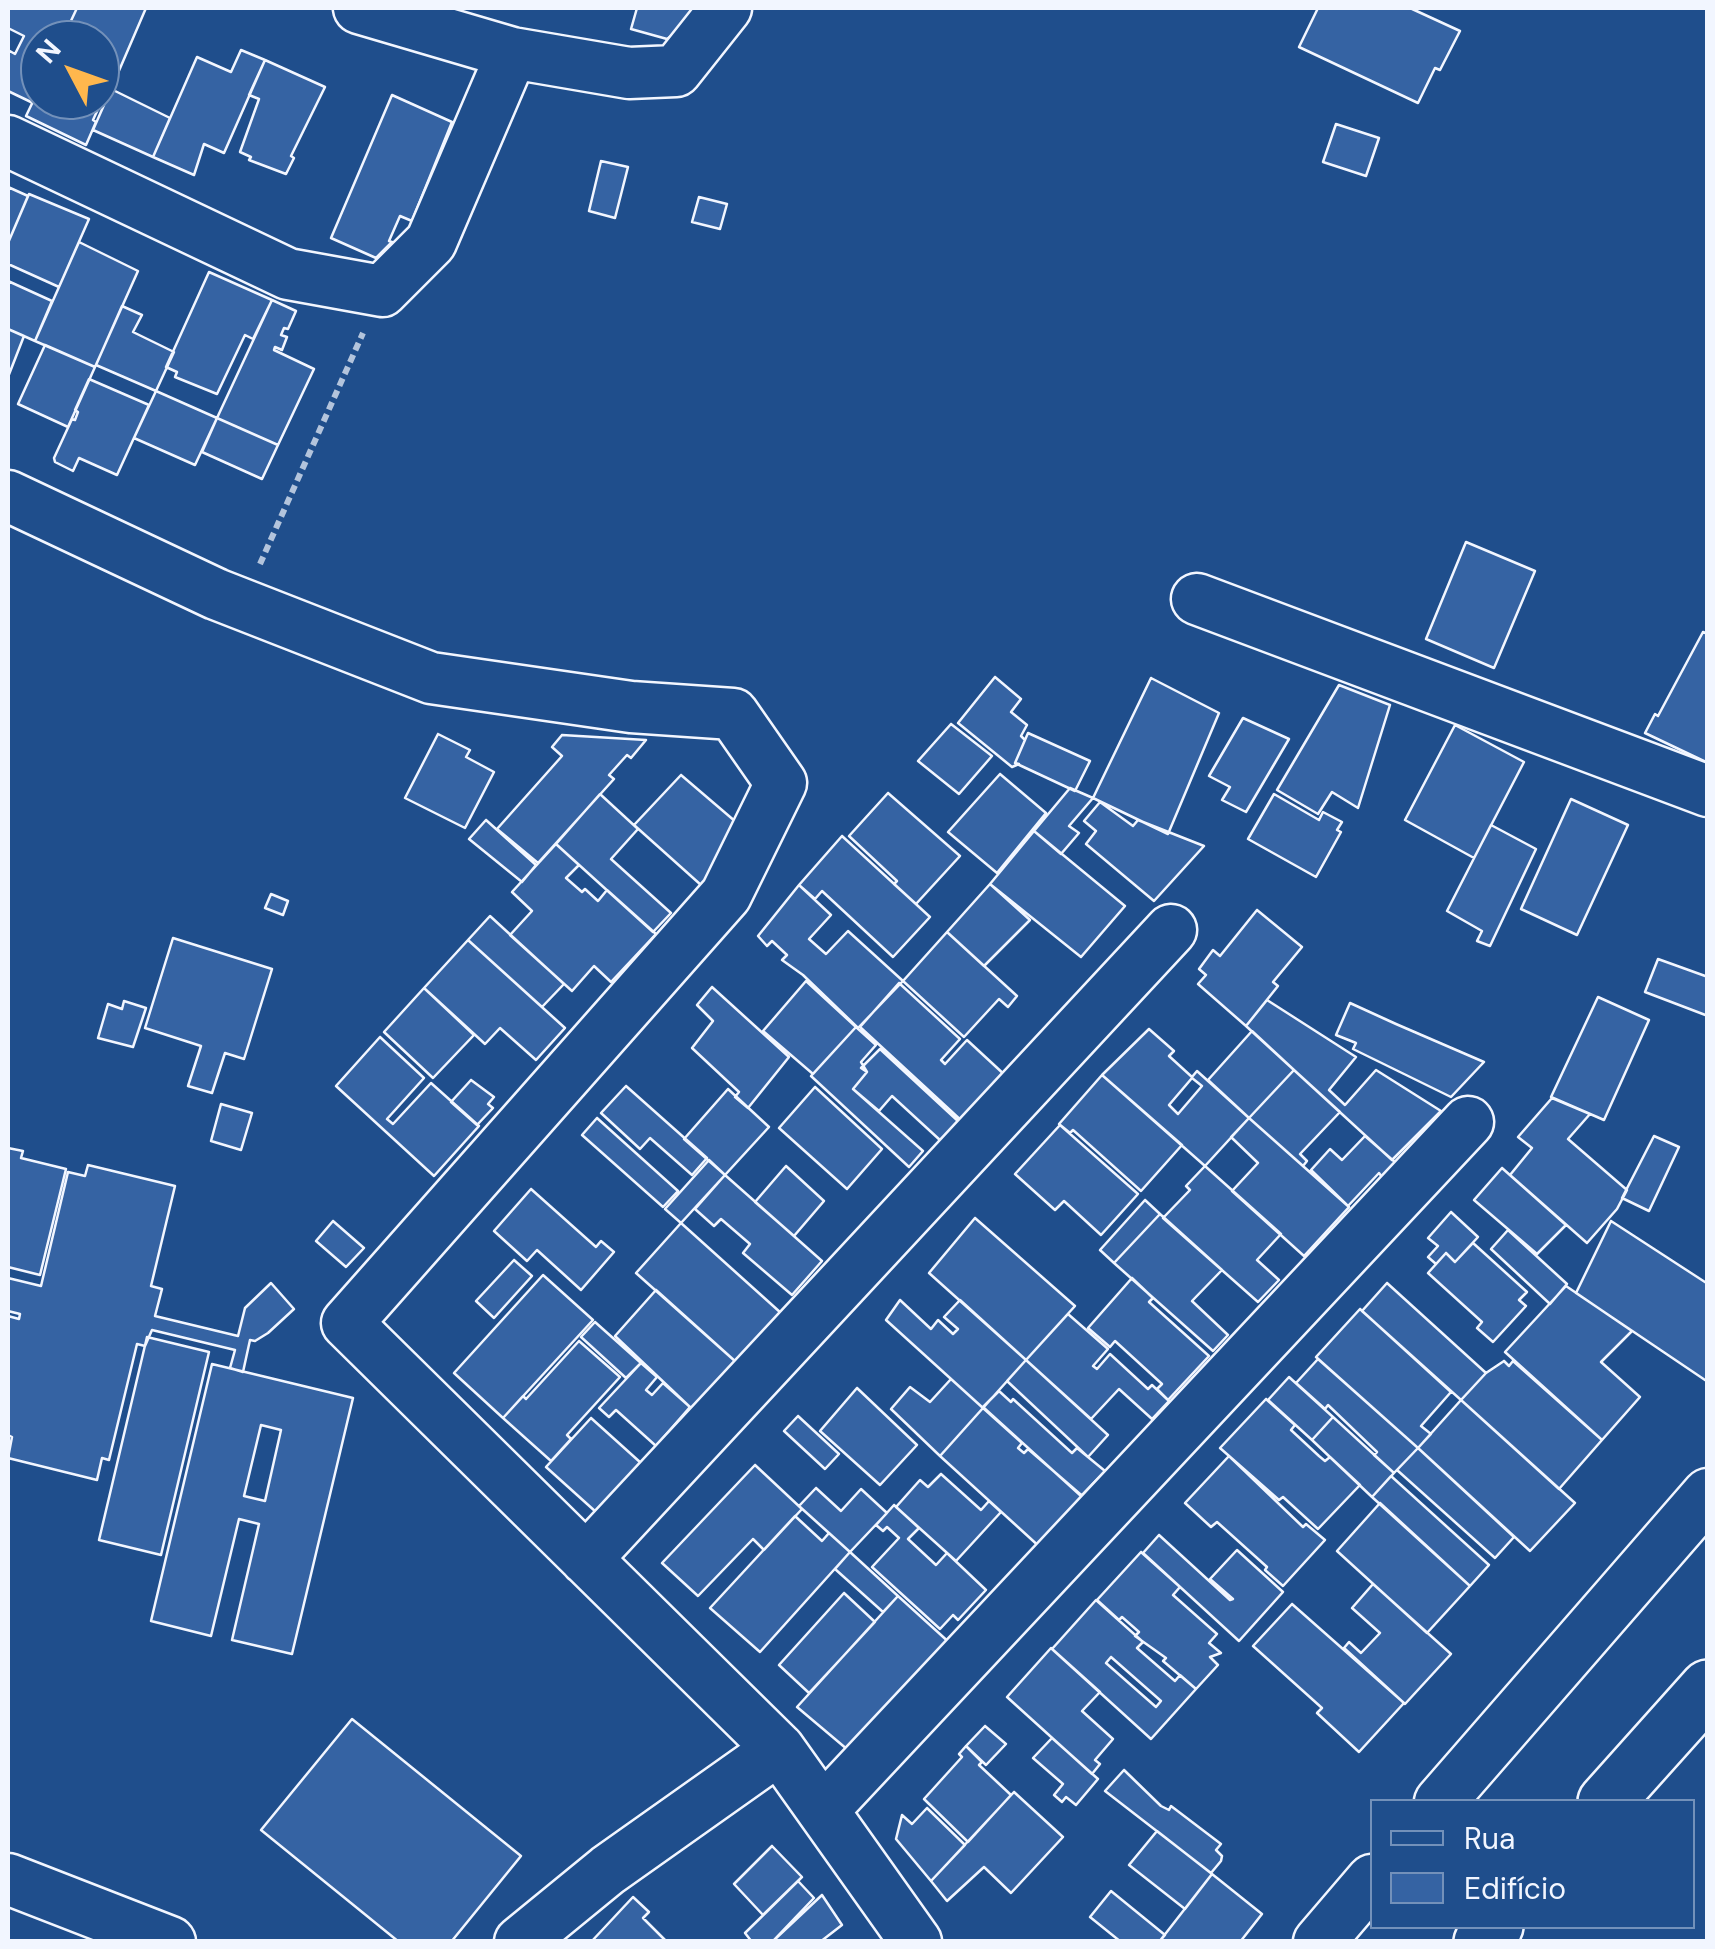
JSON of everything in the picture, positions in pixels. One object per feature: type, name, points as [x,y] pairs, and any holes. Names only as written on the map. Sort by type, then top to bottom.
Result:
[{"type":"main road","points":[[1609,1799],[1708,1688]]},
{"type":"street","points":[[359,8],[512,53],[629,73],[676,71],[726,8]]},
{"type":"street","points":[[8,141],[288,274],[382,291],[431,242],[512,53]]},
{"type":"street","points":[[8,496],[242,604],[430,678],[631,707],[733,714],[781,783],[726,895],[346,1323],[779,1749],[916,1942]]},
{"type":"street","points":[[1197,599],[1708,791]]},
{"type":"street","points":[[586,1559],[1171,930]]},
{"type":"street","points":[[823,1810],[1468,1122]]},
{"type":"street","points":[[1443,1799],[1708,1494]]},
{"type":"street","points":[[520,1942],[608,1870],[779,1749]]},
{"type":"street","points":[[8,1879],[170,1942]]},
{"type":"street","points":[[1319,1942],[1370,1882]]},
{"type":"path","points":[[242,604],[382,291]]},
{"type":"building","points":[[8,8],[77,8],[71,20],[20,20],[20,34],[8,28]]},
{"type":"building","points":[[77,8],[146,8],[120,68],[120,20],[71,20]]},
{"type":"building","points":[[637,8],[694,8],[696,18],[667,39],[631,29]]},
{"type":"building","points":[[1318,8],[1410,8],[1460,31],[1418,103],[1299,47]]},
{"type":"building","points":[[20,44],[20,97],[8,91],[8,50],[15,54]]},
{"type":"building","points":[[241,50],[265,60],[224,153],[204,144],[194,175],[153,157],[197,57],[231,72]]},
{"type":"building","points":[[265,60],[325,87],[286,174],[249,160],[251,157],[240,152],[259,99],[249,95]]},
{"type":"building","points":[[120,93],[170,118],[153,157],[93,130],[97,120],[120,120]]},
{"type":"building","points":[[392,95],[452,122],[412,221],[400,216],[389,241],[392,242],[376,258],[331,238]]},
{"type":"building","points":[[34,120],[93,120],[96,122],[86,145]]},
{"type":"building","points":[[1336,124],[1379,138],[1366,176],[1323,162]]},
{"type":"building","points":[[601,161],[628,167],[615,218],[589,211]]},
{"type":"building","points":[[8,187],[28,196],[8,243]]},
{"type":"building","points":[[29,194],[89,219],[59,287],[8,264],[8,243]]},
{"type":"building","points":[[699,197],[727,204],[720,229],[692,222]]},
{"type":"building","points":[[79,242],[138,271],[95,367],[35,341]]},
{"type":"building","points":[[209,272],[272,300],[253,339],[245,335],[217,394],[175,377],[177,372],[166,367]]},
{"type":"building","points":[[8,281],[52,301],[35,341],[8,329]]},
{"type":"building","points":[[272,300],[296,311],[281,335],[287,337],[282,350],[274,350],[314,369],[278,445],[217,418]]},
{"type":"building","points":[[122,306],[142,315],[133,332],[174,352],[156,391],[96,365]]},
{"type":"building","points":[[8,329],[24,336],[8,377]]},
{"type":"building","points":[[45,345],[95,367],[68,427],[18,404]]},
{"type":"building","points":[[89,379],[149,405],[117,475],[79,458],[73,471],[55,462]]},
{"type":"building","points":[[156,391],[217,418],[195,465],[134,438]]},
{"type":"building","points":[[217,418],[278,445],[262,479],[202,452]]},
{"type":"building","points":[[1466,542],[1535,571],[1494,668],[1426,639]]},
{"type":"building","points":[[1703,632],[1708,634],[1708,763],[1645,733]]},
{"type":"building","points":[[995,677],[1021,699],[1011,712],[1027,725],[1015,763],[1019,764],[1012,767],[958,723]]},
{"type":"building","points":[[1151,678],[1219,713],[1168,834],[1093,798]]},
{"type":"building","points":[[1339,685],[1390,705],[1358,808],[1332,792],[1318,814],[1277,790]]},
{"type":"building","points":[[1243,718],[1289,739],[1246,812],[1222,800],[1230,787],[1209,776]]},
{"type":"building","points":[[951,724],[992,756],[959,794],[918,761]]},
{"type":"building","points":[[1455,725],[1524,762],[1474,858],[1405,820]]},
{"type":"building","points":[[1028,733],[1090,761],[1075,791],[1015,763]]},
{"type":"building","points":[[438,734],[470,750],[466,757],[494,772],[465,828],[405,798]]},
{"type":"building","points":[[562,735],[646,740],[609,775],[614,779],[538,863],[497,829],[562,756],[552,747]]},
{"type":"building","points":[[1000,774],[1046,813],[997,873],[948,832]]},
{"type":"building","points":[[681,775],[750,834],[701,885],[634,825]]},
{"type":"building","points":[[1070,788],[1093,798],[1069,826],[1079,833],[1061,854],[1034,831]]},
{"type":"building","points":[[888,793],[960,856],[916,904],[849,836]]},
{"type":"building","points":[[600,794],[638,829],[611,859],[671,913],[653,932],[556,844]]},
{"type":"building","points":[[1274,794],[1319,820],[1323,812],[1342,822],[1337,830],[1341,832],[1316,877],[1248,839]]},
{"type":"building","points":[[1571,799],[1628,825],[1577,935],[1521,909]]},
{"type":"building","points":[[1100,802],[1133,826],[1138,820],[1204,846],[1154,901],[1086,844],[1096,831],[1084,821]]},
{"type":"building","points":[[486,820],[536,865],[522,882],[469,839]]},
{"type":"building","points":[[1491,825],[1536,849],[1490,946],[1477,941],[1482,931],[1447,911]]},
{"type":"building","points":[[1034,831],[1125,906],[1081,957],[990,884]]},
{"type":"building","points":[[842,836],[930,917],[893,957],[822,891],[815,899],[799,885]]},
{"type":"building","points":[[556,844],[579,865],[566,878],[598,901],[607,890],[656,934],[611,982],[594,966],[572,991],[510,935],[532,911],[512,892]]},
{"type":"building","points":[[990,884],[1030,920],[984,966],[947,932]]},
{"type":"building","points":[[799,885],[831,915],[809,939],[826,954],[848,931],[903,981],[858,1028],[782,960],[787,955],[772,941],[767,946],[758,936]]},
{"type":"building","points":[[271,894],[288,901],[283,915],[265,908]]},
{"type":"building","points":[[1257,910],[1302,947],[1273,982],[1278,986],[1246,1026],[1198,984],[1206,975],[1199,969],[1213,950],[1220,956]]},
{"type":"building","points":[[490,916],[564,984],[542,1007],[468,940]]},
{"type":"building","points":[[947,932],[1017,996],[1008,1007],[999,999],[964,1037],[903,981]]},
{"type":"building","points":[[173,938],[272,969],[244,1059],[225,1053],[212,1093],[188,1086],[201,1046],[145,1028]]},
{"type":"building","points":[[468,940],[565,1028],[536,1060],[500,1028],[485,1044],[424,988]]},
{"type":"building","points":[[1658,959],[1708,977],[1708,1016],[1645,992]]},
{"type":"building","points":[[806,981],[856,1027],[813,1074],[763,1031]]},
{"type":"building","points":[[899,983],[960,1039],[941,1060],[945,1064],[967,1040],[1007,1077],[964,1123],[860,1027]]},
{"type":"building","points":[[712,987],[789,1057],[748,1108],[735,1097],[739,1092],[692,1048],[713,1021],[697,1005]]},
{"type":"building","points":[[424,988],[474,1035],[433,1078],[384,1032]]},
{"type":"building","points":[[1598,997],[1649,1020],[1604,1120],[1551,1097]]},
{"type":"building","points":[[1267,1000],[1356,1057],[1329,1090],[1345,1105],[1376,1070],[1441,1111],[1392,1160],[1246,1026]]},
{"type":"building","points":[[124,1001],[146,1008],[133,1047],[98,1038],[108,1004],[122,1009]]},
{"type":"building","points":[[1350,1003],[1484,1062],[1451,1097],[1353,1049],[1356,1043],[1336,1035]]},
{"type":"building","points":[[856,1027],[876,1045],[861,1062],[867,1072],[853,1089],[923,1151],[909,1167],[811,1076]]},
{"type":"building","points":[[1149,1029],[1174,1051],[1169,1056],[1192,1077],[1197,1071],[1249,1118],[1205,1166],[1102,1075]],"holes":[[[1192,1078],[1202,1086],[1178,1114],[1169,1105]]]},
{"type":"building","points":[[1252,1031],[1294,1070],[1249,1118],[1208,1080]]},
{"type":"building","points":[[380,1037],[424,1078],[387,1119],[393,1124],[431,1083],[479,1126],[434,1176],[336,1086]]},
{"type":"building","points":[[880,1049],[959,1122],[941,1141],[892,1096],[879,1111],[853,1089],[867,1072],[861,1068]]},
{"type":"building","points":[[1294,1070],[1340,1112],[1300,1154],[1307,1161],[1303,1166],[1249,1118]]},
{"type":"building","points":[[1102,1075],[1182,1145],[1141,1191],[1073,1130],[1070,1133],[1059,1124]]},
{"type":"building","points":[[471,1080],[494,1097],[488,1104],[493,1108],[477,1125],[451,1102]]},
{"type":"building","points":[[626,1086],[707,1158],[692,1175],[650,1138],[640,1149],[601,1113]]},
{"type":"building","points":[[815,1087],[882,1149],[847,1189],[779,1128]]},
{"type":"building","points":[[728,1089],[769,1127],[725,1175],[684,1139]]},
{"type":"building","points":[[1552,1098],[1590,1114],[1568,1139],[1627,1190],[1617,1209],[1587,1243],[1510,1175],[1532,1148],[1518,1137]]},
{"type":"building","points":[[221,1104],[252,1113],[241,1150],[211,1141]]},
{"type":"building","points":[[597,1118],[678,1191],[663,1207],[582,1135]]},
{"type":"building","points":[[1249,1118],[1349,1207],[1304,1256],[1232,1191],[1258,1163],[1231,1137]]},
{"type":"building","points":[[1060,1125],[1138,1194],[1101,1235],[1064,1201],[1055,1210],[1015,1174]]},
{"type":"building","points":[[1365,1136],[1396,1163],[1382,1177],[1379,1173],[1348,1206],[1311,1170],[1330,1149],[1342,1160]]},
{"type":"building","points":[[1654,1136],[1679,1147],[1649,1211],[1622,1198]]},
{"type":"building","points":[[8,1148],[23,1151],[21,1158],[66,1169],[40,1275],[8,1267]]},
{"type":"building","points":[[709,1160],[725,1175],[681,1223],[665,1209]]},
{"type":"building","points":[[88,1165],[175,1186],[151,1286],[162,1289],[155,1316],[238,1336],[245,1308],[271,1283],[294,1309],[268,1333],[250,1340],[243,1372],[230,1368],[235,1350],[152,1330],[145,1346],[137,1344],[109,1460],[102,1458],[97,1480],[8,1458],[12,1437],[8,1435],[8,1316],[19,1319],[20,1314],[8,1311],[8,1278],[41,1286],[68,1172],[85,1176]]},
{"type":"building","points":[[786,1166],[824,1201],[794,1236],[755,1202]]},
{"type":"building","points":[[1205,1166],[1281,1234],[1257,1260],[1279,1280],[1258,1302],[1163,1218],[1190,1190],[1186,1186]]},
{"type":"building","points":[[1502,1168],[1566,1225],[1537,1254],[1474,1200]]},
{"type":"building","points":[[725,1175],[822,1261],[792,1295],[743,1253],[750,1244],[721,1219],[714,1226],[695,1209]]},
{"type":"building","points":[[531,1189],[596,1247],[601,1241],[614,1252],[581,1290],[537,1250],[527,1261],[494,1231]]},
{"type":"building","points":[[1145,1200],[1160,1214],[1114,1263],[1100,1250]]},
{"type":"building","points":[[1451,1212],[1478,1237],[1455,1262],[1446,1253],[1436,1264],[1428,1257],[1438,1246],[1428,1238]]},
{"type":"building","points":[[1160,1214],[1222,1270],[1192,1301],[1228,1335],[1213,1351],[1114,1263]]},
{"type":"building","points":[[975,1218],[1075,1306],[1026,1360],[929,1273]]},
{"type":"building","points":[[333,1221],[364,1248],[346,1267],[316,1241]]},
{"type":"building","points":[[1611,1221],[1708,1284],[1708,1382],[1576,1293]]},
{"type":"building","points":[[681,1223],[781,1313],[736,1362],[636,1273]]},
{"type":"building","points":[[1508,1230],[1567,1284],[1550,1304],[1491,1249]]},
{"type":"building","points":[[1473,1243],[1527,1292],[1519,1300],[1526,1306],[1493,1342],[1477,1328],[1482,1322],[1428,1273],[1446,1253],[1455,1262]]},
{"type":"building","points":[[514,1260],[532,1276],[494,1318],[476,1301]]},
{"type":"building","points":[[543,1275],[593,1320],[503,1418],[454,1373]]},
{"type":"building","points":[[1132,1278],[1153,1298],[1149,1302],[1209,1356],[1168,1400],[1157,1389],[1162,1384],[1115,1341],[1110,1347],[1088,1328]]},
{"type":"building","points":[[1387,1283],[1486,1373],[1461,1400],[1362,1311]]},
{"type":"building","points":[[1566,1286],[1632,1331],[1601,1362],[1640,1397],[1602,1440],[1505,1352]]},
{"type":"building","points":[[656,1290],[736,1362],[692,1409],[615,1336]]},
{"type":"building","points":[[900,1300],[931,1329],[938,1320],[953,1334],[958,1329],[944,1317],[960,1300],[1026,1360],[983,1408],[886,1320]]},
{"type":"building","points":[[1360,1309],[1451,1392],[1421,1426],[1431,1434],[1418,1448],[1316,1357]]},
{"type":"building","points":[[1068,1314],[1108,1349],[1093,1366],[1097,1369],[1110,1354],[1148,1389],[1152,1385],[1169,1401],[1152,1419],[1119,1389],[1091,1419],[1026,1360]]},
{"type":"building","points":[[595,1322],[641,1363],[626,1378],[581,1337]]},
{"type":"building","points":[[147,1337],[209,1352],[161,1555],[99,1540]]},
{"type":"building","points":[[579,1341],[620,1377],[567,1435],[571,1439],[551,1461],[503,1418],[523,1396],[526,1399]]},
{"type":"building","points":[[1318,1359],[1418,1448],[1394,1473],[1328,1405],[1325,1409],[1296,1383]]},
{"type":"building","points":[[1026,1360],[1108,1435],[1088,1457],[1007,1381]]},
{"type":"building","points":[[1504,1361],[1509,1366],[1513,1361],[1602,1440],[1559,1489],[1461,1400],[1486,1373]]},
{"type":"building","points":[[641,1363],[657,1377],[646,1390],[652,1395],[663,1383],[690,1407],[656,1446],[616,1410],[609,1417],[599,1408]]},
{"type":"building","points":[[212,1364],[353,1398],[292,1654],[232,1640],[259,1524],[239,1519],[211,1636],[151,1621]],"holes":[[[261,1425],[281,1430],[265,1501],[244,1496]]]},
{"type":"building","points":[[1289,1377],[1333,1417],[1312,1440],[1268,1400]]},
{"type":"building","points":[[951,1379],[983,1408],[940,1456],[891,1409],[910,1387],[930,1402]]},
{"type":"building","points":[[857,1388],[917,1445],[880,1485],[820,1431]]},
{"type":"building","points":[[999,1391],[1072,1453],[1077,1448],[1105,1471],[1081,1496],[983,1407]]},
{"type":"building","points":[[1266,1399],[1295,1425],[1291,1430],[1319,1456],[1325,1461],[1330,1457],[1360,1485],[1318,1529],[1220,1448]]},
{"type":"building","points":[[1461,1400],[1575,1503],[1530,1551],[1418,1448]]},
{"type":"building","points":[[983,1408],[1022,1443],[1018,1448],[1024,1453],[1028,1449],[1087,1500],[1042,1549],[940,1456]]},
{"type":"building","points":[[798,1416],[839,1454],[825,1469],[784,1431]]},
{"type":"building","points":[[1333,1417],[1394,1473],[1372,1497],[1312,1440]]},
{"type":"building","points":[[591,1418],[641,1463],[596,1512],[546,1467]]},
{"type":"building","points":[[1418,1448],[1514,1537],[1495,1558],[1397,1470]]},
{"type":"building","points":[[1229,1456],[1303,1527],[1306,1524],[1325,1540],[1283,1586],[1217,1522],[1211,1527],[1185,1503]]},
{"type":"building","points":[[755,1465],[802,1509],[764,1550],[753,1539],[698,1596],[662,1563]]},
{"type":"building","points":[[941,1474],[981,1510],[989,1501],[1001,1512],[956,1561],[896,1507],[920,1480],[928,1487]]},
{"type":"building","points":[[1391,1476],[1489,1565],[1470,1586],[1372,1497]]},
{"type":"building","points":[[816,1488],[841,1511],[861,1489],[887,1513],[850,1552],[799,1506]]},
{"type":"building","points":[[1380,1503],[1470,1586],[1427,1633],[1337,1551]]},
{"type":"building","points":[[894,1505],[919,1528],[908,1539],[936,1565],[947,1553],[986,1590],[958,1620],[953,1615],[940,1629],[872,1567],[899,1538],[887,1527],[883,1531],[876,1525]]},
{"type":"building","points":[[795,1516],[822,1541],[829,1533],[850,1552],[760,1652],[710,1608]]},
{"type":"building","points":[[1159,1535],[1230,1600],[1233,1599],[1210,1579],[1237,1550],[1283,1592],[1239,1641],[1143,1553]]},
{"type":"building","points":[[850,1552],[898,1596],[883,1612],[835,1569]]},
{"type":"building","points":[[1141,1552],[1180,1587],[1173,1595],[1217,1634],[1209,1643],[1221,1653],[1210,1657],[1218,1665],[1196,1689],[1163,1661],[1166,1658],[1135,1636],[1139,1632],[1097,1600]]},
{"type":"building","points":[[1373,1584],[1451,1654],[1405,1704],[1344,1648],[1349,1642],[1361,1653],[1380,1633],[1352,1608]]},
{"type":"building","points":[[844,1593],[875,1622],[809,1693],[779,1665]]},
{"type":"building","points":[[898,1596],[952,1645],[848,1750],[797,1707]]},
{"type":"building","points":[[1096,1600],[1143,1642],[1137,1648],[1175,1681],[1180,1675],[1196,1689],[1151,1739],[1052,1649]],"holes":[[[1111,1657],[1161,1701],[1156,1707],[1106,1663]]]},
{"type":"building","points":[[1292,1604],[1404,1703],[1359,1752],[1317,1713],[1322,1708],[1253,1646]]},
{"type":"building","points":[[1051,1648],[1100,1692],[1082,1711],[1113,1739],[1095,1760],[1100,1764],[1092,1774],[1007,1697]]},
{"type":"building","points":[[352,1719],[521,1856],[451,1942],[399,1942],[261,1830]]},
{"type":"building","points":[[985,1726],[1006,1744],[986,1765],[966,1746]]},
{"type":"building","points":[[1052,1738],[1098,1779],[1076,1805],[1066,1797],[1062,1802],[1054,1795],[1063,1784],[1033,1758]]},
{"type":"building","points":[[966,1746],[982,1762],[979,1765],[1011,1795],[968,1842],[924,1799],[962,1757],[959,1754]]},
{"type":"building","points":[[1124,1770],[1161,1806],[1169,1810],[1171,1806],[1221,1844],[1216,1850],[1221,1861],[1211,1873],[1105,1791]]},
{"type":"building","points":[[1014,1792],[1063,1837],[1011,1893],[984,1867],[947,1901],[931,1881]]},
{"type":"building","points":[[927,1808],[965,1845],[931,1881],[896,1839],[902,1815],[912,1824]]},
{"type":"building","points":[[1157,1831],[1212,1874],[1185,1909],[1129,1865]]},
{"type":"building","points":[[772,1846],[802,1877],[763,1915],[734,1884]]},
{"type":"building","points":[[1212,1874],[1262,1914],[1240,1942],[1159,1942]]},
{"type":"building","points":[[798,1881],[814,1898],[772,1942],[752,1942],[745,1933]]},
{"type":"building","points":[[1111,1891],[1165,1935],[1159,1942],[1121,1942],[1090,1917]]},
{"type":"building","points":[[822,1895],[842,1925],[820,1942],[772,1942]]},
{"type":"building","points":[[633,1897],[649,1912],[643,1918],[667,1942],[591,1942]]}]
